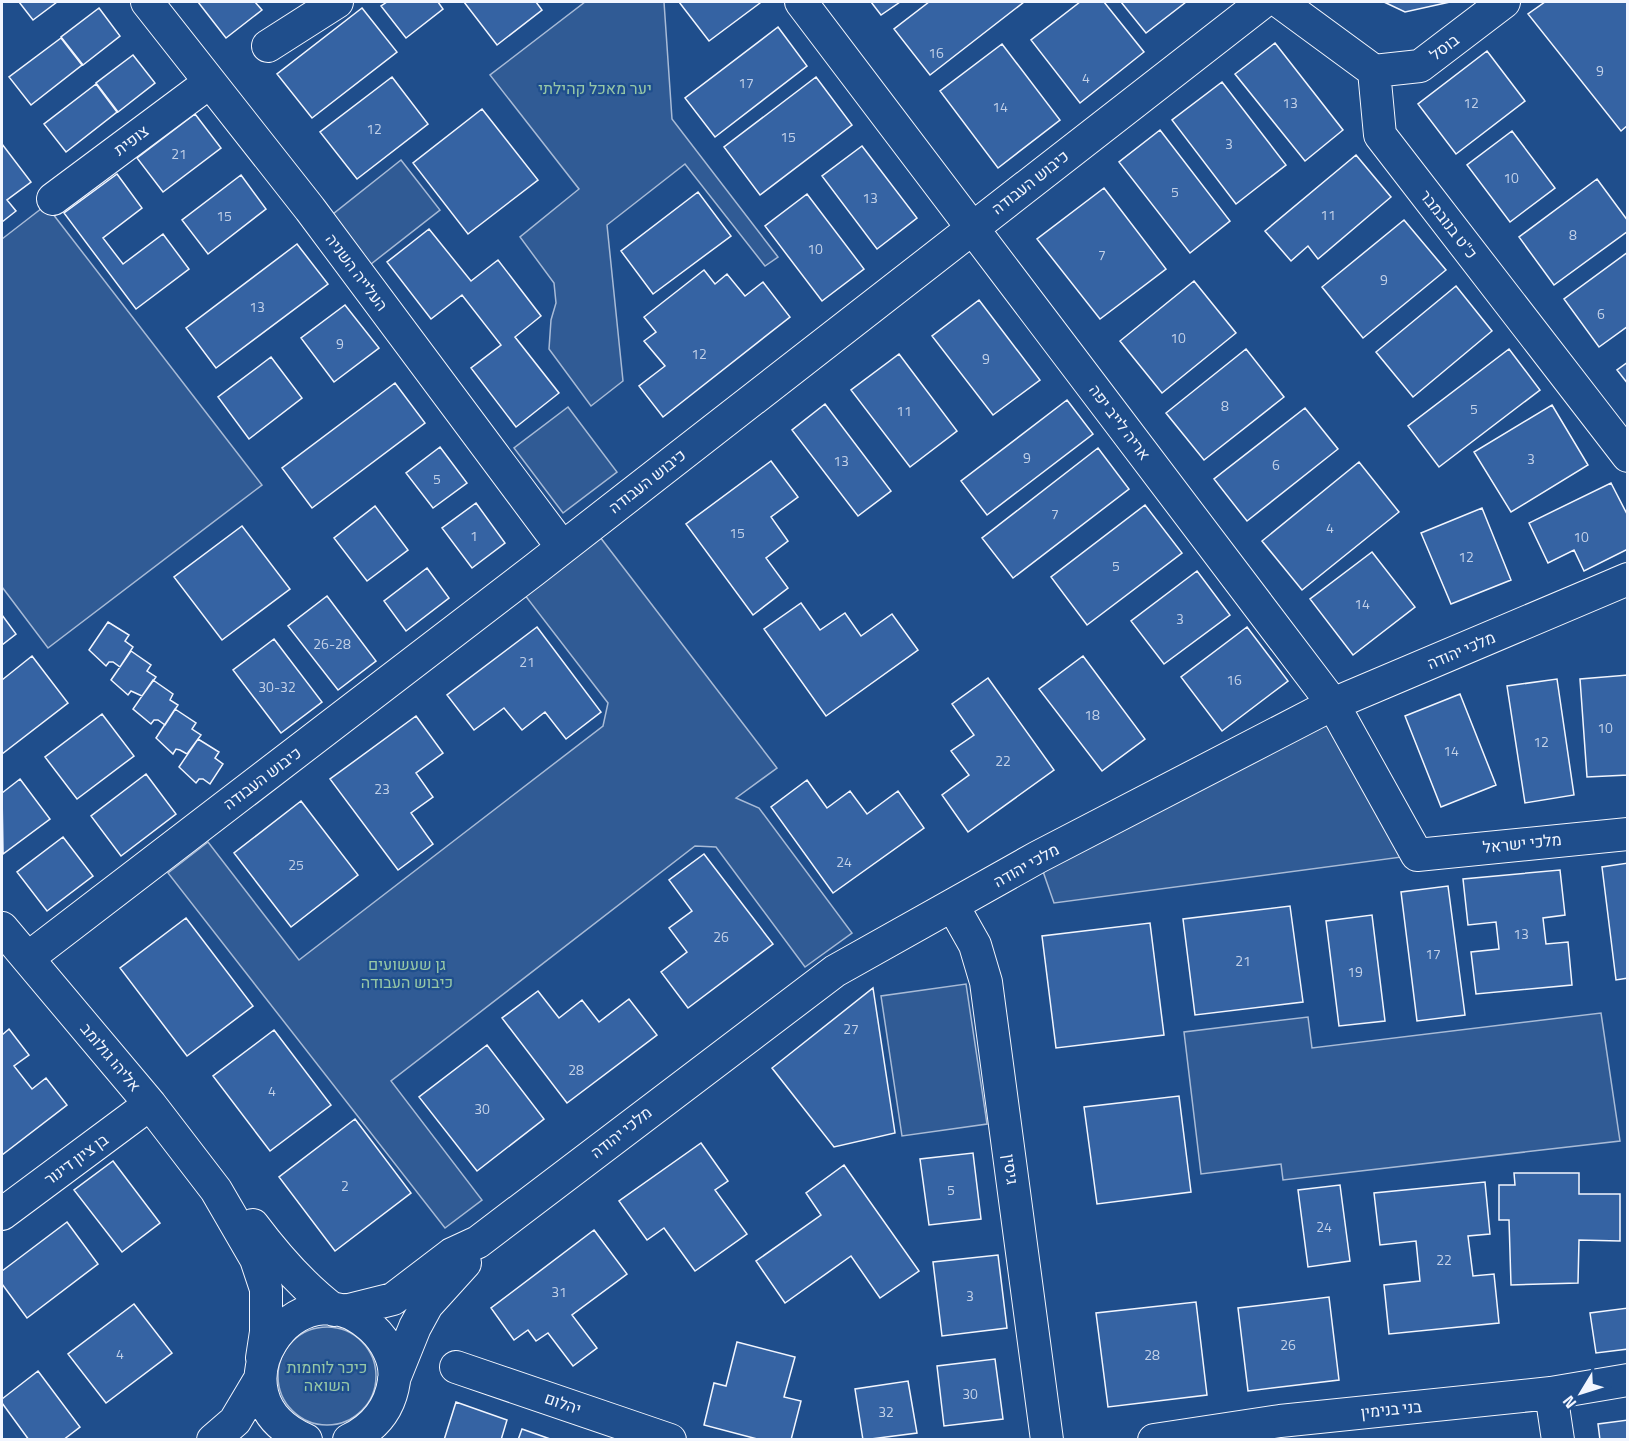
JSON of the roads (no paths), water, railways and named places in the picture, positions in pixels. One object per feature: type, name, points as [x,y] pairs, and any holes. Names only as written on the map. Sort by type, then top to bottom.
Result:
[{"type":"street","name":"העלייה השניה","points":[[147,2],[316,217],[562,547]]},
{"type":"street","points":[[268,46],[337,2]]},
{"type":"street","name":"אריה לייב יפה","points":[[801,2],[1334,704],[1417,855]]},
{"type":"street","name":"כיבוש העבודה","points":[[28,958],[562,547],[1263,2]]},
{"type":"street","points":[[1280,2],[1374,71]]},
{"type":"street","name":"בוסל","points":[[1374,71],[1420,66],[1504,2]]},
{"type":"street","name":"כ\"ט בנובמבר","points":[[1374,71],[1380,135],[1628,456]]},
{"type":"street","name":"צופית","points":[[53,199],[210,82]]},
{"type":"street","name":"מלכי יהודה","points":[[213,1440],[235,1421],[261,1368],[271,1338],[285,1323],[304,1313],[324,1309],[339,1311],[393,1299],[452,1254],[478,1242],[835,971],[1038,857],[1334,704],[1628,579]]},
{"type":"street","name":"מלכי ישראל","points":[[1417,855],[1628,834]]},
{"type":"street","name":"גיסין","points":[[953,906],[975,945],[986,982],[1047,1440]]},
{"type":"street","name":"אליהו גולומב","points":[[2,928],[150,1104],[216,1190],[256,1259],[266,1289],[266,1332],[261,1368]]},
{"type":"street","name":"בן ציון דינור","points":[[2,1214],[150,1104]]},
{"type":"street","name":"אליהו גולומב","points":[[216,1190],[240,1208],[278,1258],[312,1294],[339,1311],[364,1320],[379,1334],[388,1348],[392,1390]]},
{"type":"street","name":"מלכי יהודה","points":[[392,1390],[415,1327],[427,1305],[464,1265],[478,1242]]},
{"type":"street","name":"יהלום","points":[[456,1366],[670,1440]]},
{"type":"street","points":[[261,1368],[264,1400],[276,1420],[294,1435],[306,1440]]},
{"type":"street","name":"בני בנימין","points":[[1154,1440],[1280,1421],[1551,1393],[1628,1380]]},
{"type":"street","points":[[349,1440],[362,1434],[379,1419],[392,1390]]},
{"type":"street","points":[[390,1440],[392,1390]]},
{"type":"street","points":[[1551,1393],[1558,1440]]},
{"type":"park label","name":"יער מאכל קהילתי","points":[[595,88]]},
{"type":"park label","name":"גן שעשועים כיבוש העבודה","points":[[407,973]]},
{"type":"park label","name":"כיכר לוחמות השואה","points":[[327,1376]]}]
